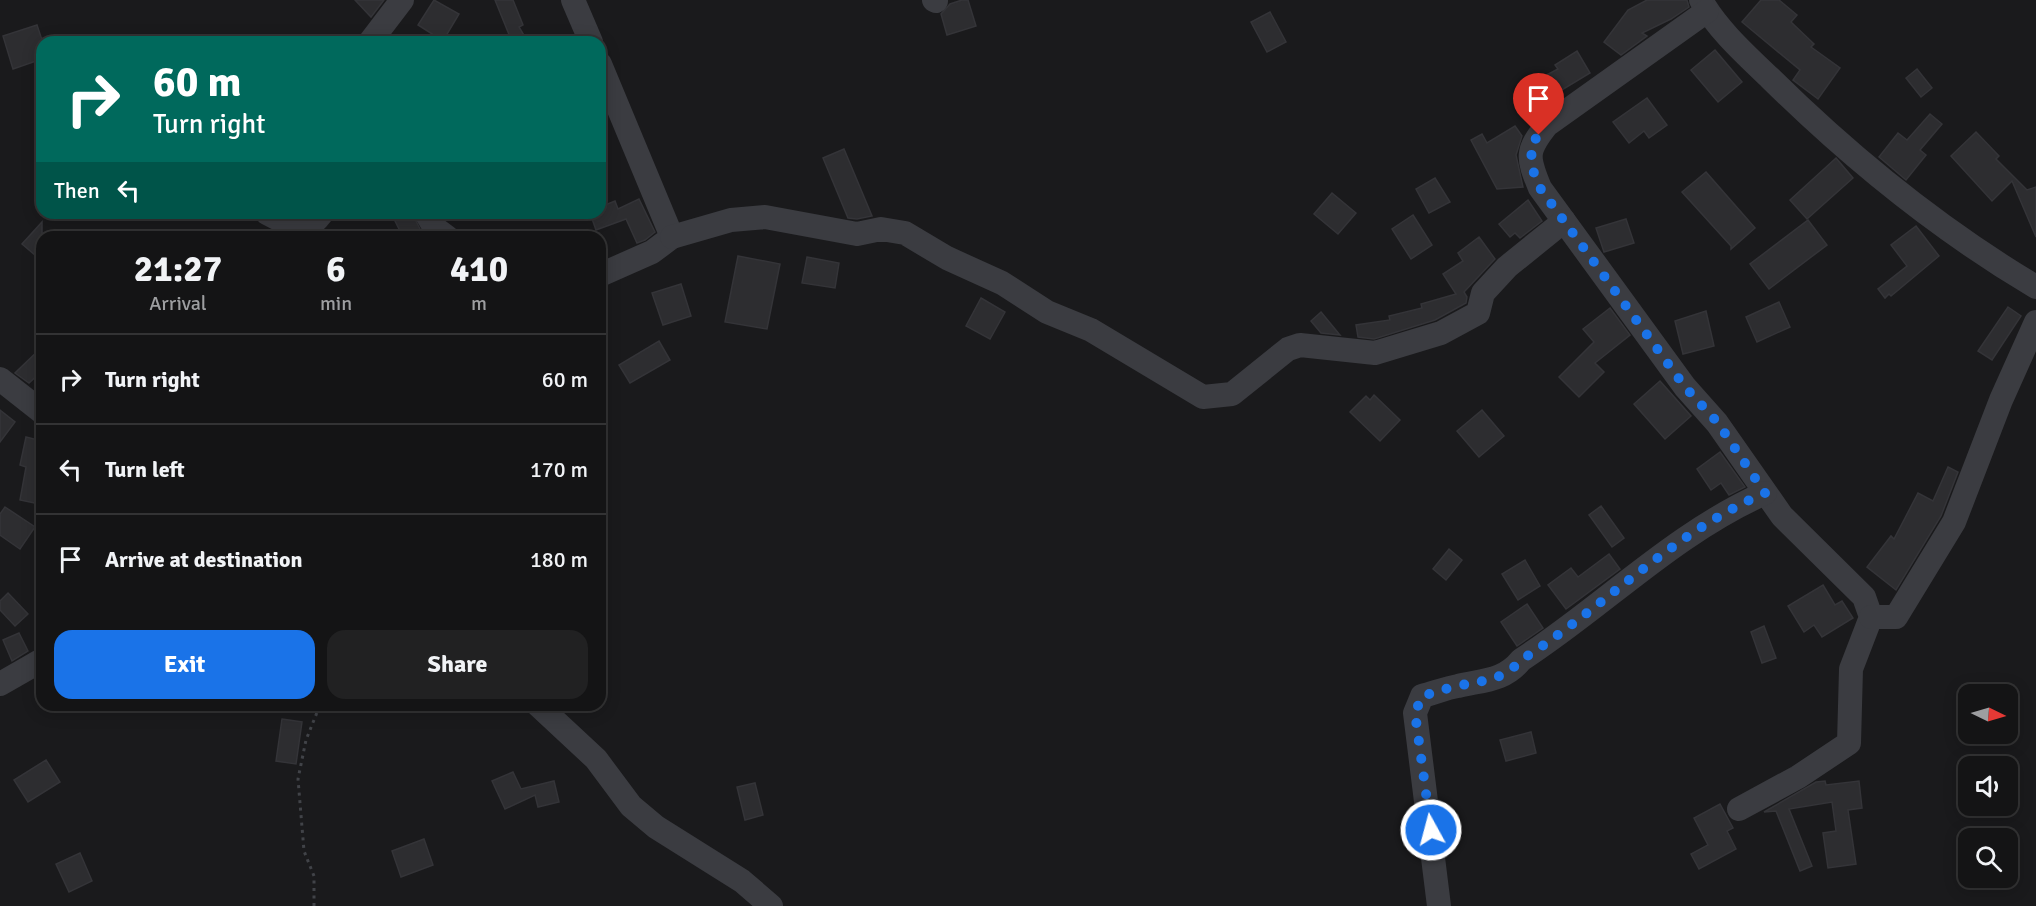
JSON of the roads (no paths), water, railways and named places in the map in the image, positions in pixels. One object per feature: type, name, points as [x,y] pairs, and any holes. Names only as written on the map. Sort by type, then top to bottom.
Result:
[{"type":"street","points":[[375,36],[402,0]]},
{"type":"street","points":[[573,0],[588,36]]},
{"type":"street","points":[[1739,809],[1798,777],[1850,742],[1851,669],[1871,617],[1864,597],[1782,516],[1718,423],[1685,387],[1540,188],[1532,168],[1531,144],[1547,125],[1704,6],[1821,128],[1908,198],[2036,287]]},
{"type":"street","points":[[606,78],[672,237]]},
{"type":"street","points":[[606,272],[652,252],[672,237],[731,220],[765,217],[857,234],[881,229],[906,233],[947,258],[1002,283],[1047,312],[1091,330],[1203,397],[1232,394],[1288,349],[1300,345],[1375,353],[1441,333],[1478,314],[1484,292],[1507,267],[1564,221]]},
{"type":"street","points":[[279,219],[296,228],[317,219]]},
{"type":"street","points":[[430,219],[439,231]]},
{"type":"street","points":[[1871,617],[1896,617],[1954,522],[2001,400],[2036,322]]},
{"type":"street","points":[[0,379],[36,407]]},
{"type":"street","points":[[1439,906],[1415,713],[1422,696],[1459,685],[1495,679],[1512,671],[1521,660],[1660,554],[1737,506],[1765,493]]},
{"type":"street","points":[[0,684],[36,663]]},
{"type":"street","points":[[544,711],[596,759],[631,806],[656,827],[742,881],[771,906]]}]
